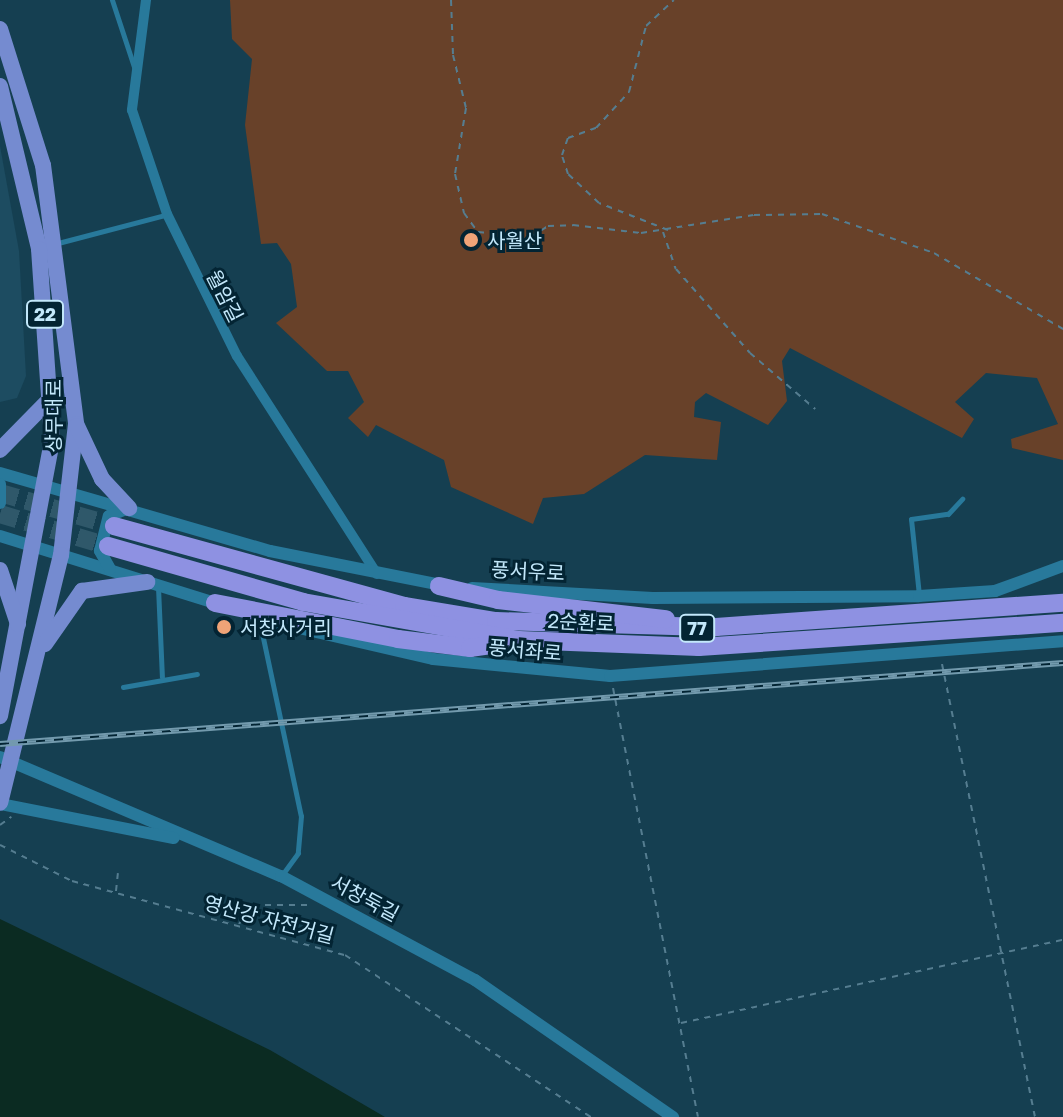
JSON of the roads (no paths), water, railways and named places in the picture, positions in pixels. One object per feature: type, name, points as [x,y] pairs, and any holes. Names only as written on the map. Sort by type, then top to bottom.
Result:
[{"type":"highway","name":"2순환로","points":[[114,526],[420,609],[496,621],[716,627],[1063,603]]},
{"type":"highway","name":"2순환로","points":[[108,546],[303,602],[519,640],[699,647],[1063,623]]},
{"type":"highway","points":[[439,586],[498,600],[716,627]]},
{"type":"highway","points":[[215,603],[427,643],[470,648],[519,640]]},
{"type":"main road","name":"상무대로","points":[[0,29],[43,165],[58,243],[76,424],[71,494],[61,555],[42,649],[6,760],[1,799]]},
{"type":"main road","name":"상무대로","points":[[0,86],[39,249],[52,397],[47,487],[20,638],[0,716]]},
{"type":"main road","points":[[0,450],[52,397]]},
{"type":"main road","points":[[76,424],[102,479],[129,508]]},
{"type":"main road","points":[[0,570],[14,595],[20,638]]},
{"type":"main road","points":[[42,649],[82,591],[152,584]]},
{"type":"street","name":"월암길","points":[[146,0],[135,70],[133,116],[167,214],[237,356],[378,575]]},
{"type":"street","name":"풍서우로","points":[[0,473],[378,575],[439,586],[653,598],[919,596],[995,591],[1063,566]]},
{"type":"street","points":[[0,484],[0,503]]},
{"type":"street","points":[[110,569],[100,551],[109,516],[129,508]]},
{"type":"street","name":"풍서좌로","points":[[0,536],[259,619],[433,659],[610,676],[1063,641]]},
{"type":"street","name":"서창둑길","points":[[6,760],[281,876],[475,980],[673,1117]]},
{"type":"street","points":[[1,799],[193,840]]},
{"type":"lane","points":[[112,0],[135,70]]},
{"type":"lane","points":[[58,243],[167,214]]},
{"type":"lane","points":[[919,596],[911,519],[948,514],[962,499]]},
{"type":"lane","points":[[152,584],[162,677]]},
{"type":"lane","points":[[259,619],[301,816],[301,846],[281,876]]},
{"type":"lane","points":[[123,687],[162,677],[197,674]]},
{"type":"tunnel","points":[[0,493],[114,526]]},
{"type":"tunnel","points":[[0,514],[108,546]]},
{"type":"railway","points":[[0,744],[1063,663]]},
{"type":"place","name":"사월산","points":[[471,240]]},
{"type":"place","name":"서창사거리","points":[[224,627]]}]
